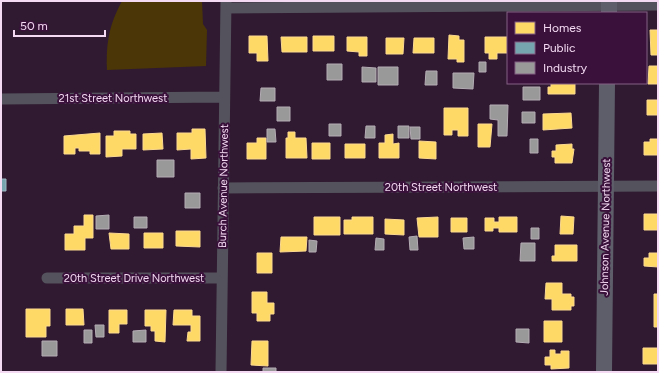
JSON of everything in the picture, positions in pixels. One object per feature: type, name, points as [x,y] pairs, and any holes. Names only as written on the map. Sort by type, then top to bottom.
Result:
[{"type":"street","points":[[226,4],[658,5]]},
{"type":"street","name":"Burch Avenue Northwest","points":[[221,372],[226,4]]},
{"type":"street","name":"Johnson Avenue Northwest","points":[[604,372],[607,84]]},
{"type":"street","name":"21st Street Northwest","points":[[1,99],[224,97]]},
{"type":"street","name":"20th Street Northwest","points":[[223,188],[658,186]]},
{"type":"street","name":"20th Street Drive Northwest","points":[[47,278],[222,278]]},
{"type":"shaded area","points":[[122,1],[202,1],[203,24],[207,30],[206,66],[107,70],[109,34],[114,18]]},
{"type":"building: Homes","points":[[650,30],[658,30],[658,55],[651,55]]},
{"type":"building: Homes","points":[[449,35],[459,36],[459,40],[464,40],[464,62],[457,62],[457,59],[448,59]]},
{"type":"building: Homes","points":[[249,36],[267,36],[268,61],[257,61],[257,53],[249,53]]},
{"type":"building: Homes","points":[[313,36],[334,36],[334,51],[313,51]]},
{"type":"building: Homes","points":[[281,37],[307,37],[307,52],[282,52]]},
{"type":"building: Homes","points":[[347,37],[367,37],[367,56],[359,56],[359,52],[347,51]]},
{"type":"building: Homes","points":[[485,37],[507,37],[507,53],[497,53],[497,59],[489,59],[489,53],[485,53]]},
{"type":"building: Homes","points":[[386,38],[404,38],[403,54],[386,54]]},
{"type":"building: Homes","points":[[414,38],[434,38],[434,53],[413,53]]},
{"type":"building: Homes","points":[[649,66],[658,66],[658,84],[648,84]]},
{"type":"building: Homes","points":[[551,84],[575,84],[575,94],[548,94],[548,87],[551,87]]},
{"type":"building: Homes","points":[[647,100],[658,100],[658,115],[647,115]]},
{"type":"building: Homes","points":[[444,108],[468,108],[468,136],[458,136],[458,130],[452,130],[452,135],[444,135]]},
{"type":"building: Homes","points":[[571,113],[572,128],[543,130],[543,114]]},
{"type":"building: Homes","points":[[478,124],[492,124],[490,147],[478,147]]},
{"type":"building: Homes","points":[[192,129],[205,129],[206,158],[191,159],[191,149],[177,150],[177,133],[192,133]]},
{"type":"building: Homes","points":[[114,131],[130,131],[130,134],[136,134],[136,149],[122,149],[122,156],[106,157],[106,136],[114,136]]},
{"type":"building: Homes","points":[[288,132],[295,132],[295,138],[306,138],[307,158],[286,158],[286,138],[288,138]]},
{"type":"building: Homes","points":[[100,133],[100,154],[90,154],[90,151],[79,151],[79,148],[75,148],[75,154],[64,154],[64,136]]},
{"type":"building: Homes","points":[[162,133],[163,149],[143,150],[143,134]]},
{"type":"building: Homes","points":[[393,134],[393,144],[399,143],[399,158],[379,158],[379,143],[385,143],[385,135]]},
{"type":"building: Homes","points":[[257,138],[266,138],[266,159],[247,159],[247,143],[257,143]]},
{"type":"building: Homes","points":[[650,139],[658,139],[658,155],[644,155],[644,142],[650,142]]},
{"type":"building: Homes","points":[[419,141],[436,142],[436,159],[419,158]]},
{"type":"building: Homes","points":[[312,143],[330,143],[330,159],[312,159]]},
{"type":"building: Homes","points":[[345,144],[365,144],[365,158],[345,158]]},
{"type":"building: Homes","points":[[572,144],[572,149],[574,149],[572,163],[555,163],[555,157],[552,157],[552,151],[556,151],[556,145]]},
{"type":"building: Homes","points":[[644,214],[658,214],[658,230],[644,230]]},
{"type":"building: Homes","points":[[84,215],[93,215],[93,238],[85,238],[85,250],[65,250],[65,234],[74,234],[74,226],[84,226]]},
{"type":"building: Homes","points":[[561,216],[574,217],[573,234],[560,234]]},
{"type":"building: Homes","points":[[314,217],[340,217],[340,235],[314,235]]},
{"type":"building: Homes","points":[[352,217],[373,217],[373,234],[344,234],[344,220],[352,220]]},
{"type":"building: Homes","points":[[438,217],[438,237],[419,237],[417,218]]},
{"type":"building: Homes","points":[[499,217],[517,217],[517,232],[499,232],[499,228],[493,228],[493,231],[485,231],[485,218],[494,218],[494,222],[499,222]]},
{"type":"building: Homes","points":[[451,218],[467,218],[467,232],[451,232]]},
{"type":"building: Homes","points":[[385,219],[404,220],[404,235],[385,234]]},
{"type":"building: Homes","points":[[176,231],[200,231],[200,247],[176,246]]},
{"type":"building: Homes","points":[[109,233],[129,234],[129,249],[111,249]]},
{"type":"building: Homes","points":[[144,233],[163,233],[163,248],[144,248]]},
{"type":"building: Homes","points":[[281,237],[307,237],[306,251],[280,252]]},
{"type":"building: Homes","points":[[555,245],[577,245],[577,261],[552,261],[552,256],[555,256]]},
{"type":"building: Homes","points":[[257,253],[272,253],[272,273],[257,273]]},
{"type":"building: Homes","points":[[649,253],[658,253],[658,267],[644,266],[644,258],[649,258]]},
{"type":"building: Homes","points":[[546,283],[562,283],[562,294],[571,294],[571,297],[574,297],[574,306],[571,306],[571,310],[552,310],[552,299],[545,299]]},
{"type":"building: Homes","points":[[252,292],[267,292],[267,303],[274,303],[274,314],[270,314],[270,321],[257,321],[257,313],[252,313]]},
{"type":"building: Homes","points":[[654,294],[658,294],[658,327],[654,327]]},
{"type":"building: Homes","points":[[26,309],[50,309],[50,326],[46,326],[46,337],[26,337]]},
{"type":"building: Homes","points":[[66,309],[83,309],[84,325],[66,325]]},
{"type":"building: Homes","points":[[109,310],[127,310],[127,324],[119,324],[119,333],[109,333]]},
{"type":"building: Homes","points":[[145,310],[166,310],[165,342],[155,341],[155,331],[151,331],[151,326],[145,326]]},
{"type":"building: Homes","points":[[174,310],[192,310],[192,316],[200,316],[200,341],[187,341],[188,332],[191,332],[191,325],[173,325]]},
{"type":"building: Homes","points":[[544,321],[562,321],[562,342],[544,342]]},
{"type":"building: Homes","points":[[252,341],[268,341],[268,366],[251,365]]},
{"type":"building: Homes","points":[[643,348],[658,348],[658,364],[643,364]]},
{"type":"building: Homes","points":[[550,350],[555,350],[555,354],[561,354],[561,351],[569,351],[569,368],[551,369],[551,365],[545,365],[545,357],[550,357]]},
{"type":"building: Public","points":[[1,179],[6,179],[6,191],[1,191]]},
{"type":"building: Industry","points":[[479,62],[486,62],[486,72],[479,72]]},
{"type":"building: Industry","points":[[327,64],[342,64],[342,80],[327,80]]},
{"type":"building: Industry","points":[[362,67],[376,68],[376,82],[362,82]]},
{"type":"building: Industry","points":[[378,67],[398,67],[398,85],[378,85]]},
{"type":"building: Industry","points":[[426,71],[437,71],[437,85],[425,85]]},
{"type":"building: Industry","points":[[453,73],[474,73],[473,89],[453,88]]},
{"type":"building: Industry","points":[[523,87],[540,87],[540,100],[523,100]]},
{"type":"building: Industry","points":[[261,88],[275,88],[275,101],[260,101]]},
{"type":"building: Industry","points":[[490,105],[508,105],[507,136],[498,136],[498,120],[490,119]]},
{"type":"building: Industry","points":[[277,107],[290,107],[290,121],[277,121]]},
{"type":"building: Industry","points":[[522,112],[535,112],[535,123],[522,123]]},
{"type":"building: Industry","points":[[329,124],[341,124],[341,136],[329,136]]},
{"type":"building: Industry","points":[[366,126],[375,126],[375,138],[365,138]]},
{"type":"building: Industry","points":[[398,126],[409,126],[409,138],[398,138]]},
{"type":"building: Industry","points":[[410,127],[420,127],[420,139],[411,139]]},
{"type":"building: Industry","points":[[267,129],[275,129],[276,142],[267,142]]},
{"type":"building: Industry","points":[[530,139],[538,139],[538,153],[530,153]]},
{"type":"building: Industry","points":[[157,160],[174,160],[174,177],[157,177]]},
{"type":"building: Industry","points":[[185,193],[200,193],[200,208],[185,208]]},
{"type":"building: Industry","points":[[109,215],[109,229],[96,229],[96,216]]},
{"type":"building: Industry","points":[[134,217],[147,217],[147,228],[134,228]]},
{"type":"building: Industry","points":[[531,228],[539,228],[539,239],[531,239]]},
{"type":"building: Industry","points":[[417,236],[418,250],[410,250],[409,237]]},
{"type":"building: Industry","points":[[474,237],[474,249],[464,249],[463,238]]},
{"type":"building: Industry","points":[[376,238],[384,239],[384,250],[375,250]]},
{"type":"building: Industry","points":[[309,240],[317,241],[316,252],[309,252]]},
{"type":"building: Industry","points":[[521,243],[535,243],[535,261],[520,261]]},
{"type":"building: Industry","points":[[95,325],[104,325],[104,337],[96,337]]},
{"type":"building: Industry","points":[[516,329],[529,329],[529,343],[516,342]]},
{"type":"building: Industry","points":[[84,330],[92,330],[92,343],[84,343]]},
{"type":"building: Industry","points":[[146,330],[146,342],[133,342],[133,331]]},
{"type":"building: Industry","points":[[42,341],[57,341],[57,356],[42,356]]},
{"type":"building: Industry","points":[[263,368],[276,368],[276,372],[263,372]]}]
